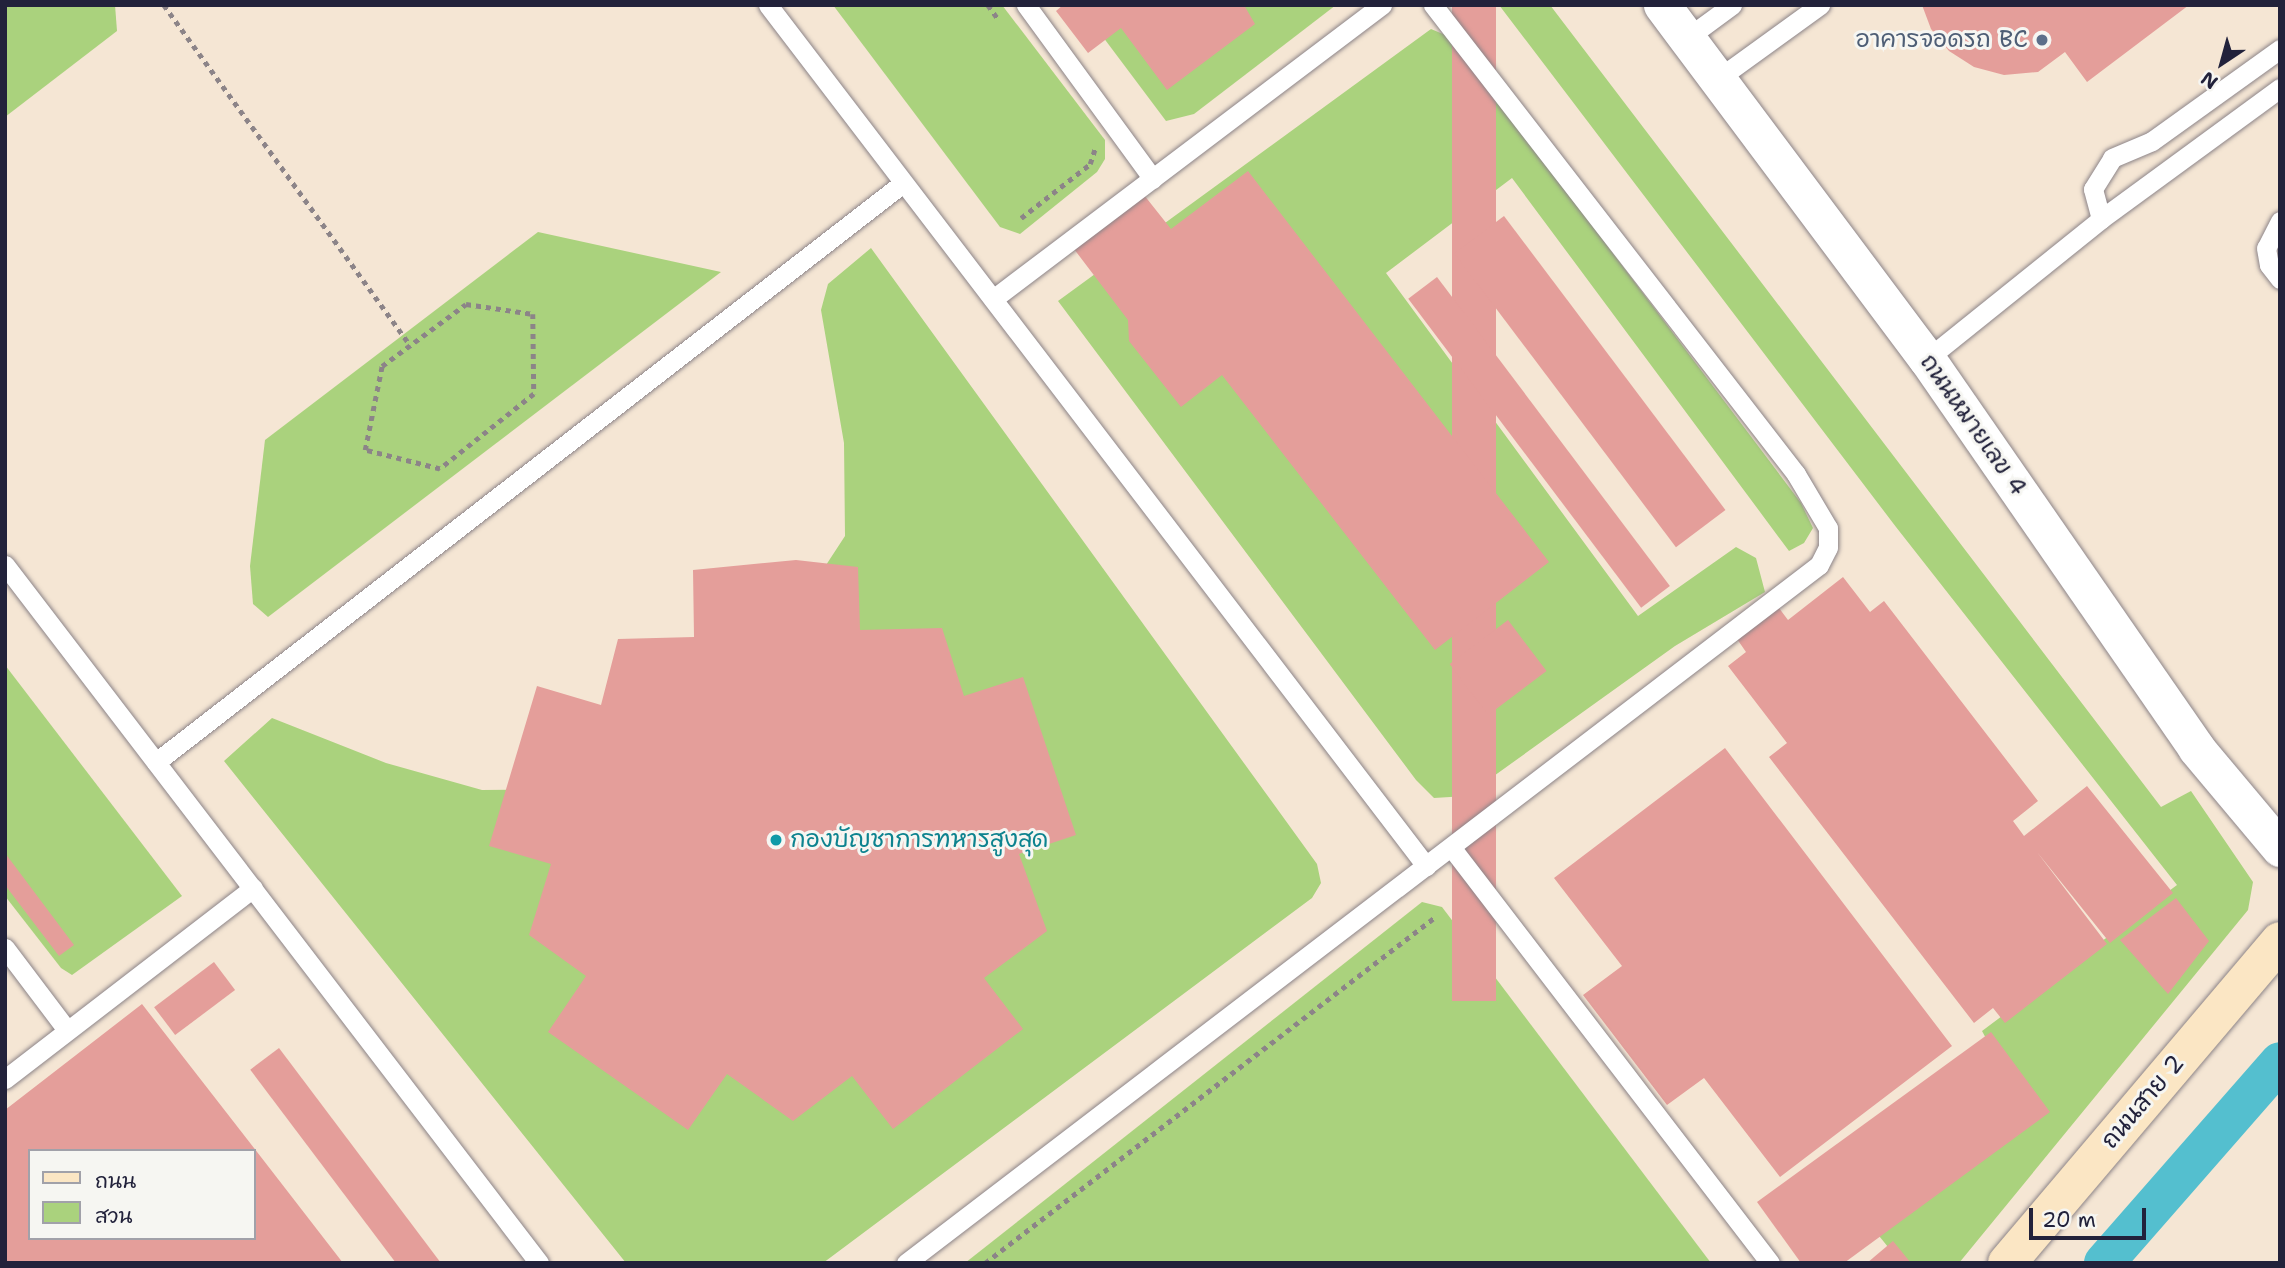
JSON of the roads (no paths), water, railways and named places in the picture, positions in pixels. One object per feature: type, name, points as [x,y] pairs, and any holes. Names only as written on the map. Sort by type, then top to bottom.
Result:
[{"type":"street","name":"ถนนหมายเลข 4","points":[[1662,5],[1927,359],[2196,748],[2280,848]]},
{"type":"street","name":"ถนนสาย 2","points":[[2007,1263],[2280,941]]},
{"type":"lane","points":[[768,5],[1426,866]]},
{"type":"lane","points":[[1026,5],[1153,179]]},
{"type":"lane","points":[[993,299],[1382,5]]},
{"type":"lane","points":[[906,1263],[1819,565],[1828,547],[1828,528],[1796,474],[1433,5]]},
{"type":"lane","points":[[1687,38],[1732,5]]},
{"type":"lane","points":[[1719,78],[1821,5]]},
{"type":"lane","points":[[2101,219],[2093,188],[2112,158],[2152,141],[2280,49]]},
{"type":"lane","points":[[1927,359],[2101,219],[2280,88]]},
{"type":"lane","points":[[156,762],[903,183]]},
{"type":"lane","points":[[2280,221],[2266,248],[2269,265],[2280,279]]},
{"type":"lane","points":[[5,565],[539,1263]]},
{"type":"lane","points":[[1451,847],[1768,1262]]},
{"type":"lane","points":[[5,1079],[253,888]]},
{"type":"lane","points":[[5,948],[67,1030]]},
{"type":"waterway","points":[[2104,1263],[2280,1062]]},
{"type":"place","name":"อาคารจอดรถ BC","points":[[2042,40]]},
{"type":"place","name":"กองบัญชาการทหารสูงสุด","points":[[776,840]]}]
